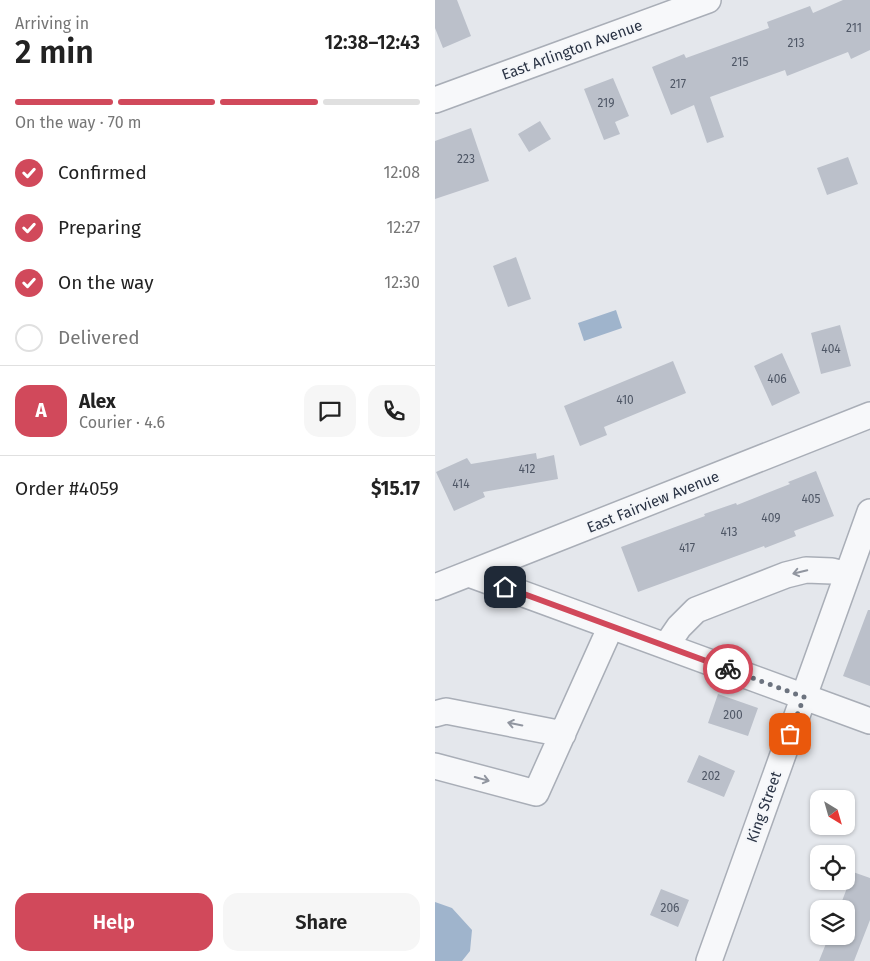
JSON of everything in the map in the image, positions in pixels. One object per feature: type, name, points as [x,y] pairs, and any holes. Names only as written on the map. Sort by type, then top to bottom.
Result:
[{"type":"street","name":"East Arlington Avenue","points":[[435,100],[708,0]]},
{"type":"street","name":"East Fairview Avenue","points":[[435,587],[870,415]]},
{"type":"street","name":"King Street","points":[[709,961],[870,512]]},
{"type":"street","points":[[666,646],[687,618],[696,610],[786,575],[806,570],[833,570],[847,575]]},
{"type":"street","points":[[469,574],[870,721]]},
{"type":"street","points":[[435,766],[536,793],[611,626]]},
{"type":"street","points":[[435,714],[446,711],[563,734]]},
{"type":"water","points":[[616,310],[622,328],[584,341],[578,323]]},
{"type":"water","points":[[435,902],[452,908],[472,930],[470,951],[462,961],[435,961]]},
{"type":"building","points":[[435,0],[457,0],[471,36],[443,48],[435,28]]},
{"type":"building","points":[[843,0],[870,0],[870,50],[851,59],[848,52],[787,76],[785,70],[710,97],[724,137],[707,143],[694,105],[671,115],[652,67],[684,54],[686,58],[769,28],[767,22],[810,6],[813,13]]},
{"type":"building","points":[[613,78],[629,116],[615,122],[620,134],[604,140],[584,89]]},
{"type":"building","points":[[540,121],[551,139],[529,152],[518,134]]},
{"type":"building","points":[[471,128],[489,181],[435,199],[435,141]]},
{"type":"building","points":[[848,157],[858,184],[827,195],[817,168]]},
{"type":"building","points":[[516,257],[531,299],[508,307],[493,266]]},
{"type":"building","points":[[840,325],[851,366],[821,374],[811,333]]},
{"type":"building","points":[[782,353],[800,393],[772,406],[754,366]]},
{"type":"building","points":[[673,361],[686,393],[604,427],[607,435],[580,446],[564,406]]},
{"type":"building","points":[[536,453],[537,459],[554,455],[558,479],[483,492],[485,497],[454,511],[436,472],[467,458],[471,464]]},
{"type":"building","points":[[816,471],[834,516],[794,531],[796,536],[638,592],[621,547],[705,516],[704,514],[736,503],[737,505],[790,484],[788,482]]},
{"type":"building","points":[[868,610],[870,610],[870,686],[843,676]]},
{"type":"building","points":[[718,694],[758,708],[748,736],[708,723]]},
{"type":"building","points":[[699,755],[735,771],[724,797],[687,782]]},
{"type":"building","points":[[855,873],[870,878],[870,920],[854,961],[819,961],[825,945],[855,945],[855,900],[842,900],[846,890],[855,890]]},
{"type":"building","points":[[661,889],[689,900],[678,927],[650,915]]},
{"type":"way so far","points":[[728,669],[804,697],[790,734]]},
{"type":"route","points":[[505,587],[728,669]]}]
